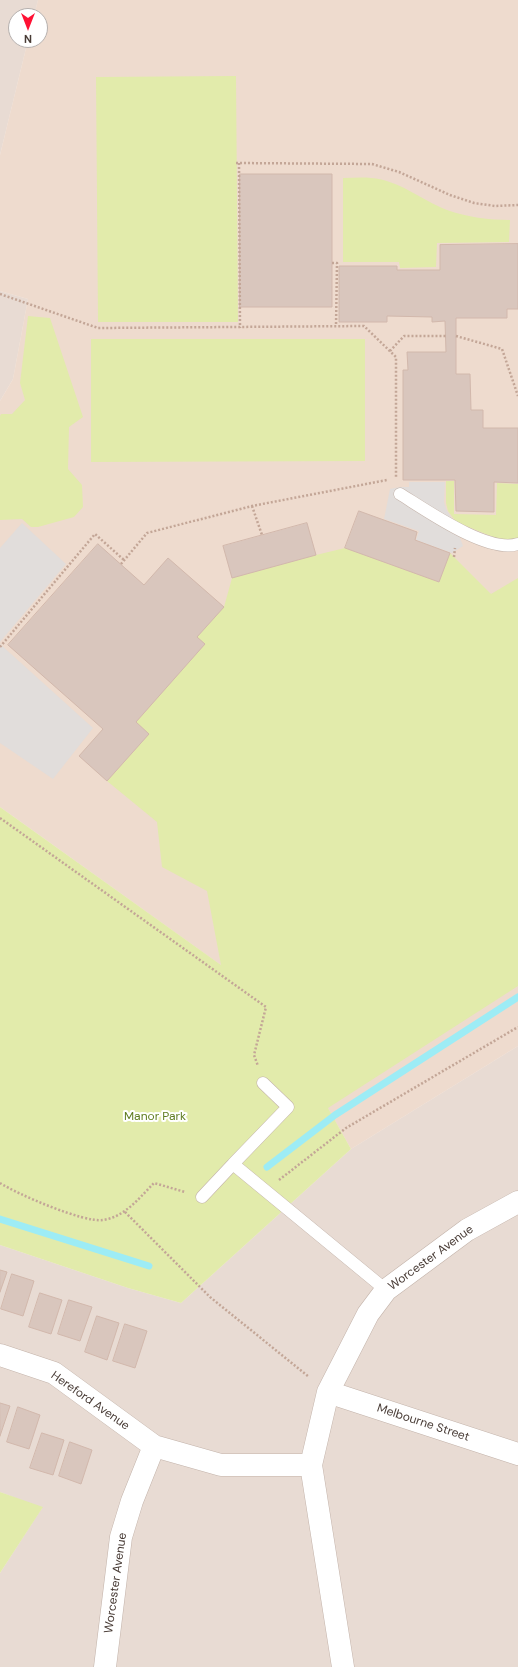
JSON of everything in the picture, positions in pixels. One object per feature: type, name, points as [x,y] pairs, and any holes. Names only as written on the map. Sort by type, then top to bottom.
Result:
[{"type":"street","name":"Worcester Avenue","points":[[343,1667],[311,1465],[328,1392],[368,1314],[386,1290],[467,1230],[518,1202]]},
{"type":"street","name":"Hereford Avenue","points":[[0,1355],[54,1373],[154,1446]]},
{"type":"street","name":"Melbourne Street","points":[[328,1392],[518,1454]]},
{"type":"street","name":"Worcester Avenue","points":[[105,1667],[121,1537],[132,1501],[154,1446]]},
{"type":"street","points":[[154,1446],[221,1465],[311,1465]]},
{"type":"lane","points":[[400,494],[455,528],[498,545],[518,544]]},
{"type":"lane","points":[[202,1197],[288,1107],[263,1083]]},
{"type":"lane","points":[[233,1164],[386,1290]]},
{"type":"path","points":[[240,328],[238,163],[372,164],[399,172],[450,195],[474,203],[495,206],[518,205]]},
{"type":"path","points":[[332,263],[337,263],[336,326]]},
{"type":"path","points":[[0,294],[98,328],[364,326],[396,357],[396,479]]},
{"type":"path","points":[[390,351],[404,336],[446,336]]},
{"type":"path","points":[[456,336],[502,349],[518,396]]},
{"type":"path","points":[[121,564],[147,533],[252,506],[388,480]]},
{"type":"path","points":[[252,506],[262,535]]},
{"type":"path","points":[[0,647],[95,534],[124,560]]},
{"type":"path","points":[[0,818],[266,1007],[254,1055],[263,1083]]},
{"type":"path","points":[[264,1190],[346,1128],[518,1027]]},
{"type":"path","points":[[0,1183],[9,1189],[71,1214],[103,1220],[125,1212],[154,1183],[202,1197]]},
{"type":"path","points":[[125,1212],[210,1297],[328,1392]]},
{"type":"shaded area","points":[[0,0],[38,0],[36,8],[8,8],[8,48],[26,48],[0,155]]},
{"type":"shaded area","points":[[38,0],[518,0],[518,1046],[351,1149],[264,996],[0,807],[0,401],[13,379],[28,299],[0,291],[0,155],[26,48],[48,48],[48,8],[36,8]]},
{"type":"shaded area","points":[[0,291],[28,299],[13,379],[0,401]]},
{"type":"shaded area","points":[[409,482],[445,482],[444,502],[446,509],[454,522],[463,546],[452,553],[416,540],[419,531],[384,519],[390,489],[409,487]]},
{"type":"shaded area","points":[[22,523],[66,564],[0,642],[0,548]]},
{"type":"shaded area","points":[[0,644],[93,728],[53,779],[0,743]]},
{"type":"shaded area","points":[[518,1046],[518,1667],[0,1667],[0,1573],[42,1508],[0,1492],[0,1245],[128,1288],[181,1303],[351,1149]]},
{"type":"green space","points":[[236,76],[238,322],[98,322],[96,77]]},
{"type":"green space","points":[[343,178],[368,178],[391,182],[437,206],[462,215],[478,218],[510,220],[509,242],[437,243],[436,267],[400,268],[399,262],[343,262]]},
{"type":"green space","points":[[28,316],[50,318],[83,417],[69,427],[68,469],[82,485],[83,507],[74,517],[38,527],[31,527],[22,519],[0,520],[0,416],[1,414],[12,414],[25,400],[20,383]]},
{"type":"green space","points":[[91,339],[365,339],[365,461],[91,462]]},
{"type":"green space","points":[[446,481],[454,481],[454,514],[496,515],[497,483],[518,484],[518,540],[503,541],[456,522],[448,511],[446,503]]},
{"type":"green space","name":"Manor Park","points":[[345,548],[439,582],[450,553],[491,594],[518,578],[518,986],[328,1108],[351,1149],[181,1303],[128,1288],[0,1245],[0,807],[221,965],[207,891],[162,867],[157,822],[107,781],[149,734],[136,722],[205,644],[197,637],[224,607],[232,578]]},
{"type":"green space","points":[[0,1492],[43,1507],[0,1573]]},
{"type":"building","points":[[240,174],[332,174],[332,307],[240,307]]},
{"type":"building","points":[[518,244],[518,309],[507,309],[507,318],[456,318],[456,374],[470,374],[471,410],[483,410],[483,428],[518,428],[518,483],[494,482],[494,512],[456,511],[455,480],[403,480],[403,370],[408,370],[407,352],[446,352],[445,321],[432,322],[432,317],[387,316],[387,322],[339,322],[339,266],[397,266],[397,270],[440,270],[440,245]]},
{"type":"building","points":[[359,511],[417,532],[415,540],[450,553],[439,582],[345,548]]},
{"type":"building","points":[[307,523],[316,555],[232,578],[223,546]]},
{"type":"building","points":[[98,544],[144,585],[168,558],[224,607],[197,637],[205,644],[136,722],[149,734],[107,781],[79,756],[103,729],[8,645]]},
{"type":"building","points":[[0,1270],[7,1272],[0,1292]]},
{"type":"building","points":[[12,1274],[34,1281],[23,1316],[1,1309]]},
{"type":"building","points":[[40,1293],[62,1300],[51,1334],[29,1327]]},
{"type":"building","points":[[69,1300],[92,1307],[80,1341],[58,1334]]},
{"type":"building","points":[[97,1316],[119,1323],[107,1360],[85,1352]]},
{"type":"building","points":[[125,1324],[147,1331],[135,1368],[113,1361]]},
{"type":"building","points":[[0,1403],[10,1406],[0,1436]]},
{"type":"building","points":[[18,1407],[40,1415],[29,1449],[7,1442]]},
{"type":"building","points":[[42,1433],[64,1440],[53,1475],[30,1468]]},
{"type":"building","points":[[70,1442],[92,1450],[81,1484],[59,1476]]},
{"type":"waterway","points":[[267,1167],[335,1115],[518,997]]},
{"type":"waterway","points":[[0,1219],[149,1266]]}]
